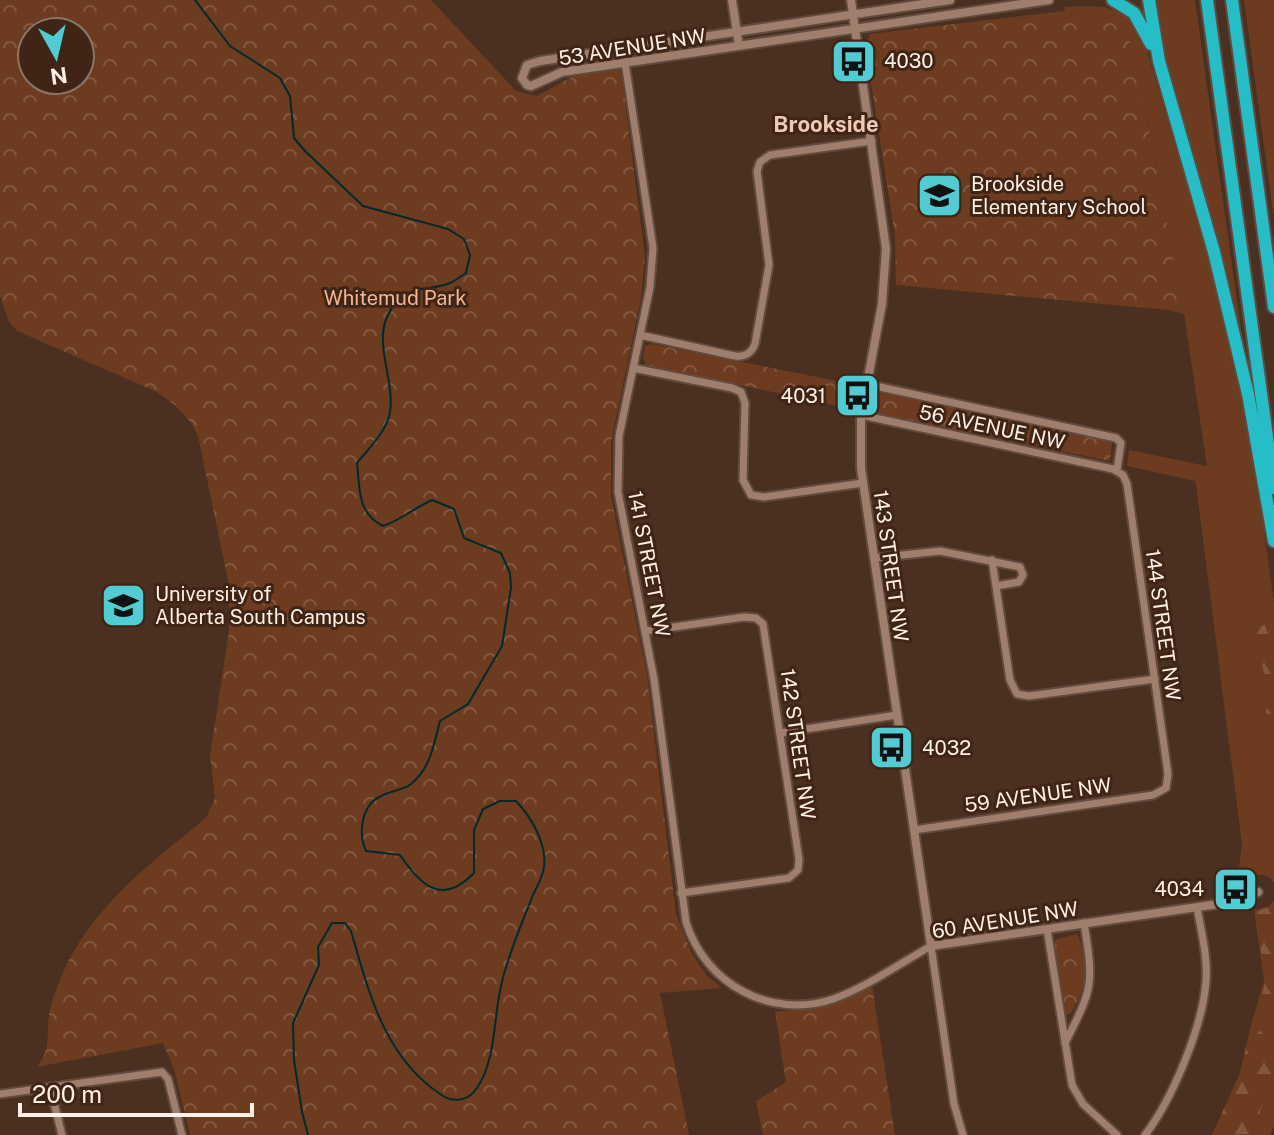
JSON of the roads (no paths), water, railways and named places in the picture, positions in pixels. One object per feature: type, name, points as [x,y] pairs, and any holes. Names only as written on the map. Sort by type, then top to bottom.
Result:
[{"type":"highway","points":[[1113,0],[1139,19],[1159,61]]},
{"type":"highway","points":[[1149,0],[1159,61],[1214,252],[1248,394],[1274,541]]},
{"type":"highway","points":[[1207,0],[1274,488]]},
{"type":"highway","points":[[1232,0],[1274,307]]},
{"type":"street","points":[[732,0],[739,46]]},
{"type":"street","name":"143 STREET NW","points":[[851,0],[883,216],[886,262],[882,304],[861,415],[863,483],[954,1104],[963,1135]]},
{"type":"street","name":"53 AVENUE NW","points":[[950,0],[531,63],[524,69],[522,78],[531,86],[562,72],[1049,0]]},
{"type":"street","name":"141 STREET NW","points":[[623,49],[653,248],[650,287],[619,436],[617,482],[654,679],[685,919],[691,937],[705,960],[724,980]]},
{"type":"street","points":[[640,335],[735,356],[748,354],[755,344],[769,265],[757,171],[760,162],[770,155],[872,141]]},
{"type":"street","points":[[633,368],[741,392],[745,403],[743,480],[751,495],[764,497],[863,483]]},
{"type":"street","points":[[866,384],[1116,438],[1120,442],[1117,470]]},
{"type":"street","name":"56 AVENUE NW","points":[[861,415],[1117,470]]},
{"type":"street","name":"144 STREET NW","points":[[1117,470],[1126,478],[1127,484],[1168,774],[1166,788]]},
{"type":"street","points":[[874,558],[940,551],[1017,565],[1023,573],[1017,583],[996,586]]},
{"type":"street","points":[[992,560],[1010,680],[1017,694],[1029,696],[1155,679]]},
{"type":"street","name":"142 STREET NW","points":[[646,631],[744,617],[759,620],[766,632],[799,859],[796,873],[785,879],[681,893]]},
{"type":"street","points":[[780,733],[897,715]]},
{"type":"street","name":"59 AVENUE NW","points":[[914,830],[1153,795],[1166,788]]},
{"type":"street","name":"60 AVENUE NW","points":[[724,980],[768,1001],[799,1005],[820,1003],[843,995],[931,946],[1197,907],[1237,900],[1258,892]]},
{"type":"street","points":[[1145,1135],[1164,1106],[1182,1066],[1202,1005],[1206,975],[1197,907]]},
{"type":"street","points":[[1064,1043],[1091,983],[1084,923]]},
{"type":"street","points":[[1047,929],[1070,1078],[1077,1096],[1117,1135]]},
{"type":"street","points":[[0,1094],[165,1072],[182,1135]]},
{"type":"street","points":[[50,1087],[62,1135]]},
{"type":"waterway","points":[[195,0],[230,46],[280,78],[290,96],[294,138],[363,206],[448,229],[464,239],[470,255],[466,273],[450,283],[406,295],[389,312],[383,340],[390,412],[381,433],[357,463],[361,499],[375,521],[383,526],[432,500],[454,509],[464,538],[501,553],[510,573],[511,588],[502,646],[468,704],[440,721],[431,755],[418,778],[408,786],[381,796],[369,806],[362,828],[366,851],[400,855],[424,883],[442,890],[452,888],[474,873],[474,830],[483,809],[500,801],[516,801],[537,831],[544,858],[542,874],[505,971],[488,1064],[477,1088],[465,1098],[455,1100],[440,1094],[405,1061],[381,1022],[351,931],[345,923],[332,923],[318,947],[319,965],[293,1023],[294,1060],[308,1135]]},
{"type":"place","name":"4030","points":[[853,61]]},
{"type":"place","name":"Brookside Elementary School","points":[[940,195]]},
{"type":"place","name":"4031","points":[[857,396]]},
{"type":"place","name":"University of Alberta South Campus","points":[[124,606]]},
{"type":"place","name":"4032","points":[[891,748]]},
{"type":"place","name":"4034","points":[[1235,889]]},
{"type":"district","name":"Brookside","points":[[826,124]]},
{"type":"park label","name":"Whitemud Park","points":[[395,298]]}]
